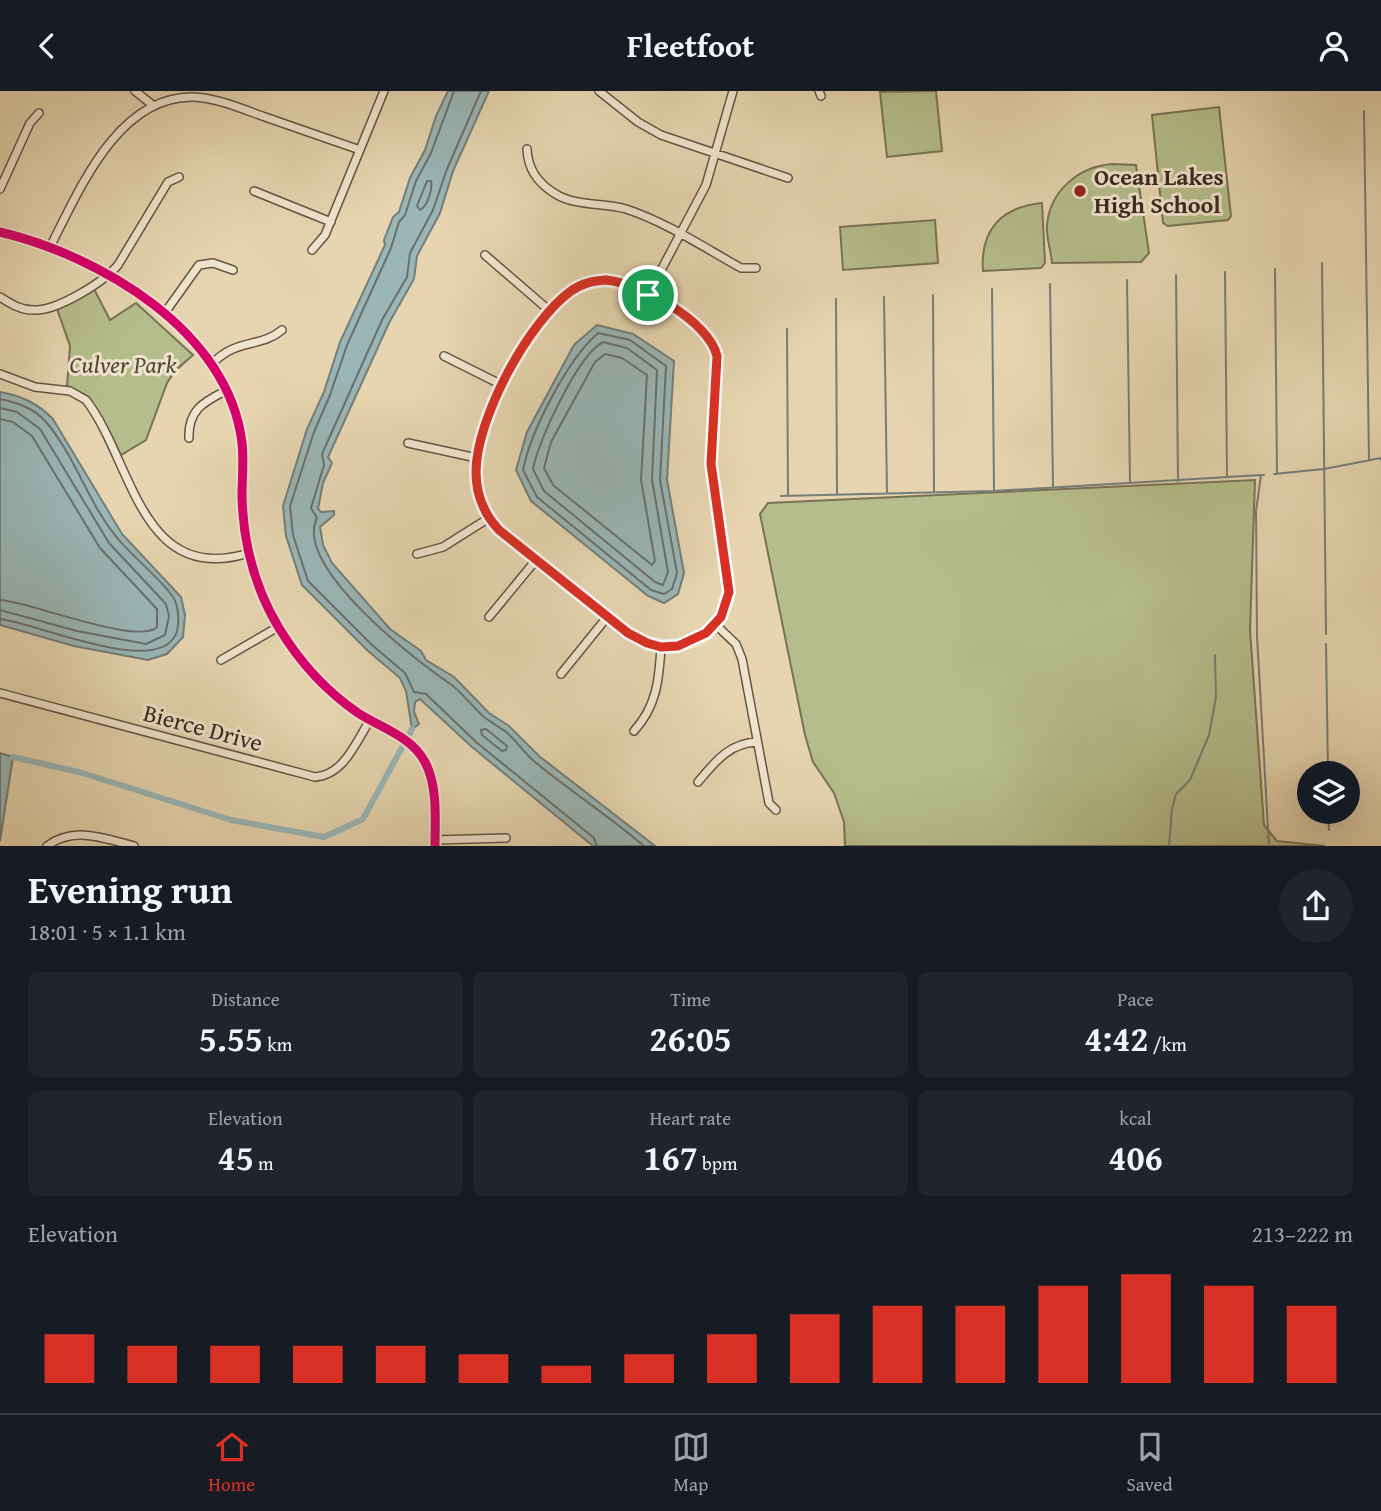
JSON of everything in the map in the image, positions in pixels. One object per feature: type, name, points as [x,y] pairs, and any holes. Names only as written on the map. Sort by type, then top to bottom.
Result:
[{"type":"street","points":[[135,91],[154,106]]},
{"type":"street","points":[[312,250],[322,240],[331,222],[384,91]]},
{"type":"street","points":[[599,91],[652,131],[716,156],[788,178]]},
{"type":"street","points":[[648,295],[706,184],[733,91]]},
{"type":"street","points":[[50,247],[84,180],[103,152],[129,123],[154,106],[209,95],[360,150]]},
{"type":"street","points":[[0,189],[30,123],[38,113]]},
{"type":"street","points":[[527,149],[533,173],[555,194],[571,201],[625,209],[741,268],[756,268]]},
{"type":"street","points":[[0,297],[21,308],[45,309],[65,301],[108,274],[118,265],[168,182],[179,177]]},
{"type":"street","points":[[254,191],[331,222]]},
{"type":"street","points":[[0,232],[50,247],[108,274],[164,314],[212,365],[227,390],[237,416],[243,445],[243,507],[249,553],[260,589],[278,627],[315,676],[341,700],[407,741],[426,764],[433,782],[435,843],[506,838]]},
{"type":"street","points":[[485,255],[551,312]]},
{"type":"street","points":[[164,314],[199,265],[213,263],[233,270]]},
{"type":"street","points":[[596,281],[625,283],[700,325],[713,341],[717,356],[711,464],[729,592],[725,610],[716,625],[686,644],[661,647],[637,639],[499,530],[489,517],[478,492],[477,458],[502,385],[531,335],[551,312],[572,291],[596,281]]},
{"type":"street","points":[[212,365],[237,346],[275,337],[282,330]]},
{"type":"street","points":[[444,356],[502,385]]},
{"type":"street","points":[[0,374],[35,387],[75,393],[86,400],[148,519],[168,542],[189,553],[209,558],[249,553]]},
{"type":"street","points":[[189,438],[191,415],[198,405],[227,390]]},
{"type":"street","points":[[408,443],[477,458]]},
{"type":"street","points":[[417,554],[443,547],[489,517]]},
{"type":"street","points":[[489,617],[536,560]]},
{"type":"street","points":[[561,674],[608,616]]},
{"type":"street","points":[[716,625],[739,649],[769,803],[776,810]]},
{"type":"street","points":[[221,660],[278,627]]},
{"type":"street","points":[[634,731],[648,715],[655,698],[661,647]]},
{"type":"street","name":"Bierce Drive","points":[[0,693],[314,777],[330,774],[342,765],[370,720]]},
{"type":"street","points":[[698,782],[727,751],[742,744],[757,742]]},
{"type":"street","points":[[47,846],[61,838],[77,834],[134,846]]},
{"type":"green space","points":[[936,91],[942,151],[887,157],[880,92]]},
{"type":"green space","points":[[1219,107],[1231,216],[1228,220],[1168,226],[1163,223],[1152,115]]},
{"type":"green space","points":[[1113,164],[1136,165],[1149,253],[1141,262],[1052,263],[1047,225],[1049,212],[1060,191],[1089,169]]},
{"type":"green space","points":[[1042,203],[1045,263],[1041,268],[983,271],[985,244],[996,223],[1015,210]]},
{"type":"green space","points":[[935,220],[938,263],[843,270],[840,227]]},
{"type":"green space","name":"Culver Park","points":[[94,289],[110,320],[136,303],[193,355],[175,371],[167,383],[146,440],[121,455],[89,397],[67,386],[70,346],[57,309]]},
{"type":"green space","points":[[1255,480],[1250,630],[1264,825],[1277,841],[1325,846],[845,846],[844,822],[834,793],[813,762],[805,735],[760,514],[768,503]]},
{"type":"water","points":[[448,91],[489,91],[453,171],[440,213],[417,256],[414,279],[389,323],[328,457],[332,463],[323,483],[318,509],[321,512],[334,511],[334,515],[320,527],[323,545],[332,563],[390,629],[421,651],[426,660],[454,677],[489,713],[509,726],[539,756],[655,846],[593,846],[472,747],[420,699],[415,702],[414,712],[419,724],[412,729],[406,691],[400,678],[367,650],[302,585],[286,536],[283,506],[307,429],[324,392],[340,342],[385,245],[384,240],[393,217],[399,212],[410,178],[425,150],[436,116]]},
{"type":"water","points":[[597,325],[633,334],[674,361],[667,480],[684,573],[678,594],[664,603],[648,596],[531,501],[516,470],[527,432],[574,345]]},
{"type":"water","points":[[0,392],[29,401],[53,419],[122,534],[181,597],[185,615],[183,637],[167,654],[148,660],[74,646],[0,625]]},
{"type":"water","points":[[0,753],[13,757],[0,841]]},
{"type":"waterway","points":[[1364,111],[1369,460]]},
{"type":"waterway","points":[[1322,263],[1326,634]]},
{"type":"waterway","points":[[1275,269],[1277,474]]},
{"type":"waterway","points":[[1225,272],[1227,476]]},
{"type":"waterway","points":[[1176,275],[1178,481]]},
{"type":"waterway","points":[[1127,280],[1130,482]]},
{"type":"waterway","points":[[1050,284],[1053,486]]},
{"type":"waterway","points":[[992,289],[994,490]]},
{"type":"waterway","points":[[933,295],[934,492]]},
{"type":"waterway","points":[[884,297],[887,493]]},
{"type":"waterway","points":[[836,299],[837,494]]},
{"type":"waterway","points":[[787,329],[788,495]]},
{"type":"waterway","points":[[1274,474],[1381,460]]},
{"type":"waterway","points":[[1264,475],[1261,475],[1256,511],[1257,636],[1269,846]]},
{"type":"waterway","points":[[781,496],[993,491],[1261,475]]},
{"type":"waterway","points":[[1326,644],[1328,761]]},
{"type":"waterway","points":[[1169,846],[1176,794],[1190,780],[1209,735],[1216,697],[1215,655]]},
{"type":"waterway","points":[[13,757],[79,772],[231,820],[324,837],[363,819],[412,729]]},
{"type":"waterway","points":[[1329,824],[1329,830]]},
{"type":"cycle path","points":[[0,232],[39,243],[78,259],[117,280],[154,305],[186,333],[213,366],[232,403],[242,443],[245,530],[263,597],[287,640],[304,664],[324,685],[358,713],[395,733],[419,753],[432,782],[435,846]]},
{"type":"cycle path","points":[[606,280],[637,289],[672,306],[701,329],[717,356],[711,464],[729,592],[724,610],[716,624],[705,635],[692,642],[661,645],[628,633],[499,530],[485,510],[477,488],[478,451],[485,426],[507,373],[522,348],[555,305],[571,291],[588,283],[606,280]]},
{"type":"place","name":"Ocean Lakes High School","points":[[1080,191]]},
{"type":"route","points":[[606,280],[625,283],[648,295],[700,325],[713,341],[718,364],[711,432],[711,464],[729,585],[728,601],[715,626],[697,639],[670,647],[647,643],[628,633],[499,530],[481,502],[476,470],[484,430],[502,385],[531,335],[561,299],[589,282],[606,280]]}]
